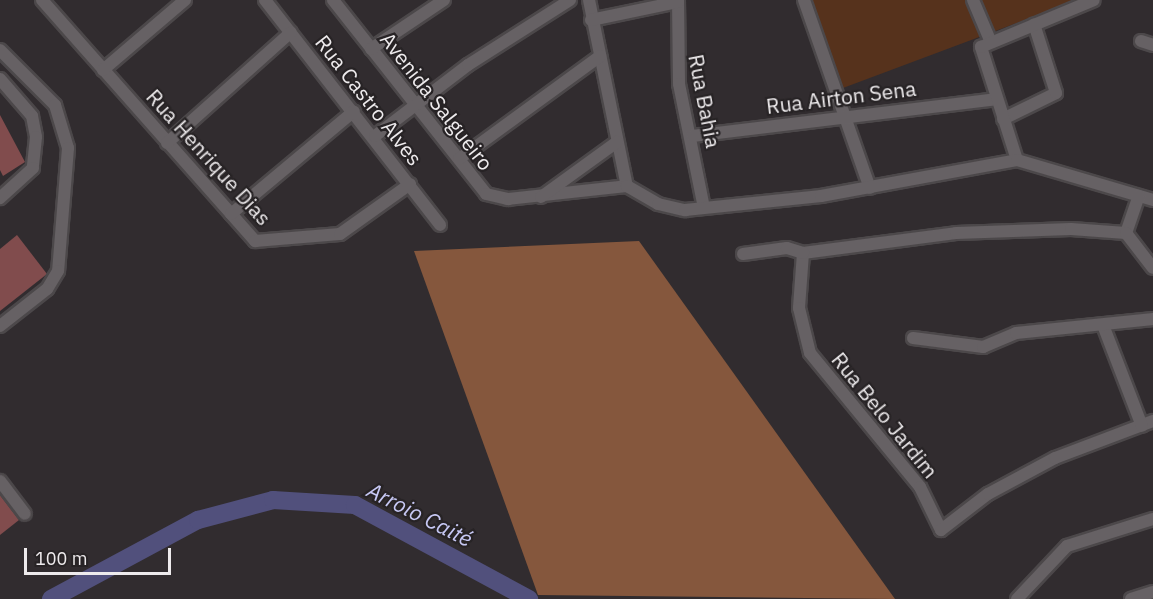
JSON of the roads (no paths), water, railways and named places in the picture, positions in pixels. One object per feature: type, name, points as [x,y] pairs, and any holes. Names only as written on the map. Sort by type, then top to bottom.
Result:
[{"type":"street","name":"Rua Henrique Dias","points":[[42,0],[167,143],[259,242],[330,237],[358,225],[410,184]]},
{"type":"street","points":[[103,70],[185,0]]},
{"type":"street","name":"Rua Castro Alves","points":[[265,0],[375,136],[440,225]]},
{"type":"street","name":"Avenida Salgueiro","points":[[333,0],[490,196],[541,197]]},
{"type":"street","points":[[371,49],[444,0]]},
{"type":"street","points":[[375,136],[570,0]]},
{"type":"street","points":[[589,0],[591,20],[627,186]]},
{"type":"street","points":[[628,0],[635,12]]},
{"type":"street","points":[[804,0],[870,188]]},
{"type":"street","points":[[973,0],[990,40]]},
{"type":"street","points":[[1017,160],[981,48],[990,40],[1094,0]]},
{"type":"street","points":[[591,20],[678,1]]},
{"type":"street","name":"Rua Bahia","points":[[678,1],[675,52],[704,208]]},
{"type":"street","points":[[1003,119],[1056,93],[1034,24]]},
{"type":"street","points":[[167,143],[291,32]]},
{"type":"street","points":[[0,50],[55,105],[68,148],[58,271],[47,289],[0,326]]},
{"type":"street","points":[[459,159],[600,56]]},
{"type":"street","points":[[0,79],[32,116],[36,137],[33,168],[0,198]]},
{"type":"street","name":"Rua Airton Sena","points":[[692,136],[996,99]]},
{"type":"street","points":[[231,214],[354,111]]},
{"type":"street","points":[[541,197],[617,142]]},
{"type":"street","points":[[541,197],[627,186],[669,209],[704,208],[870,188],[1017,160],[1153,200]]},
{"type":"street","points":[[1126,233],[1139,196]]},
{"type":"street","points":[[743,254],[787,248],[802,253],[956,233],[1071,229],[1126,233],[1153,268]]},
{"type":"street","name":"Rua Belo Jardim","points":[[802,253],[799,308],[810,352],[920,487],[940,529],[946,530],[988,494],[1055,458],[1148,423]]},
{"type":"street","points":[[913,338],[987,347],[1016,333],[1103,326],[1153,319]]},
{"type":"street","points":[[1103,326],[1148,423]]},
{"type":"street","points":[[0,481],[25,514]]},
{"type":"street","points":[[1017,599],[1067,546],[1153,519]]},
{"type":"street","points":[[1131,599],[1153,592]]},
{"type":"waterway","name":"Arroio Caité","points":[[51,599],[198,520],[273,500],[355,505],[529,599]]}]
